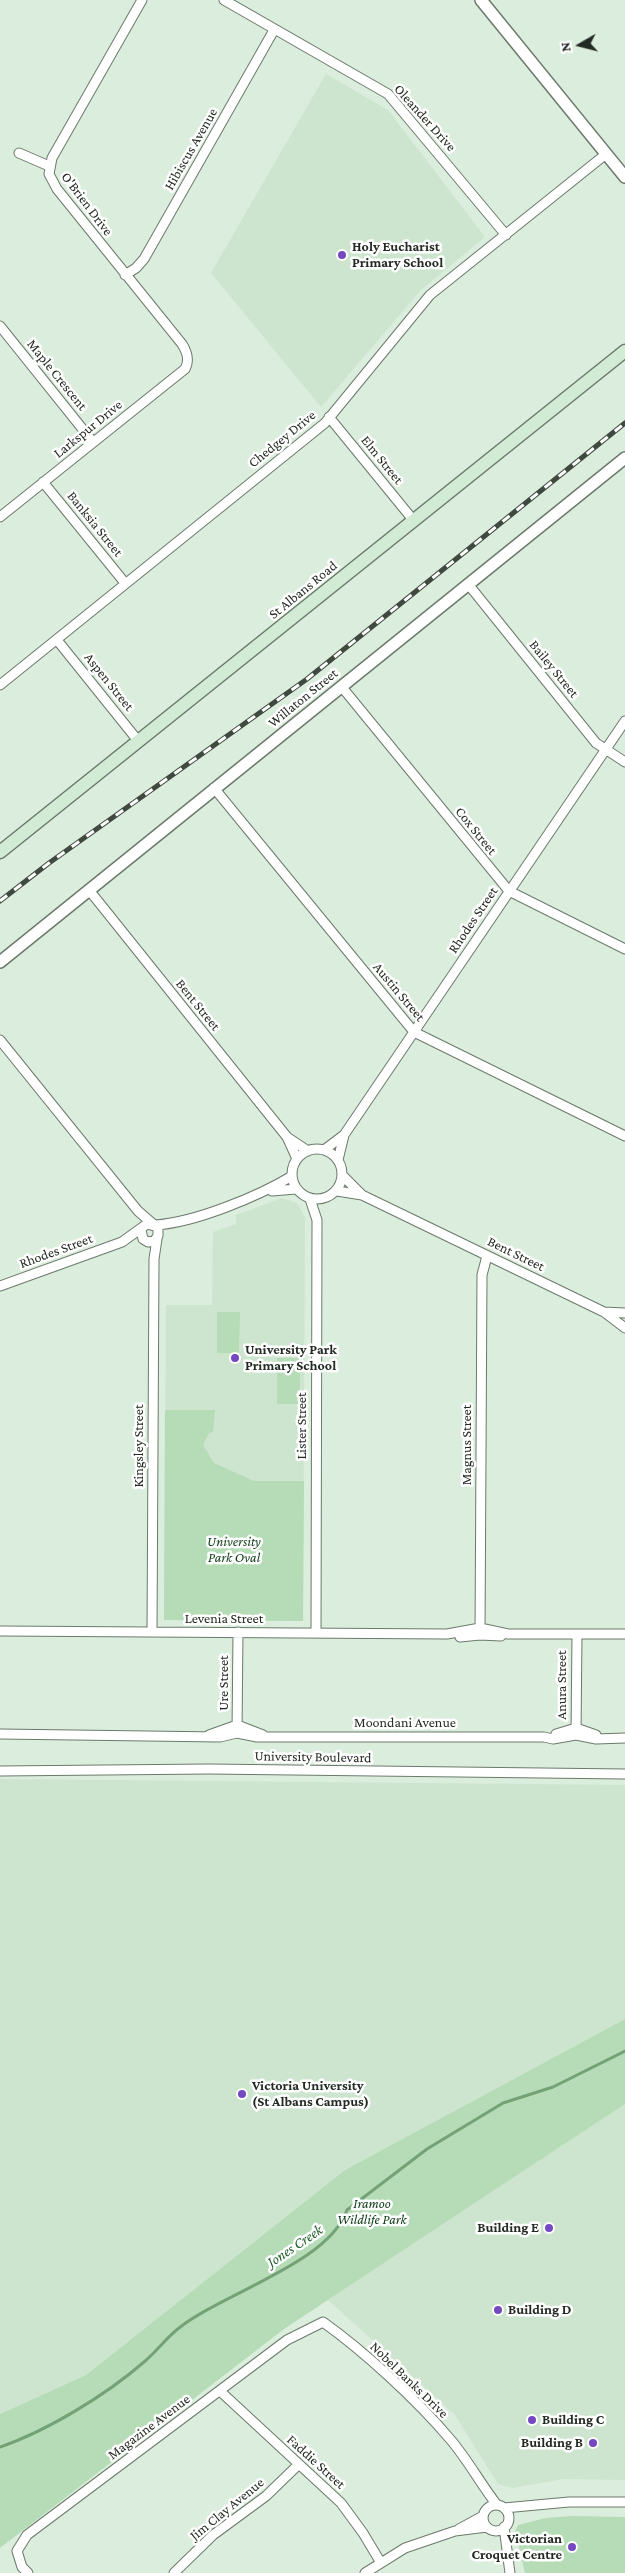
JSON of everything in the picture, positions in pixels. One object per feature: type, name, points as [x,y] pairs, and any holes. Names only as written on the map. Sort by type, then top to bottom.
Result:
[{"type":"main road","name":"St Albans Road","points":[[0,852],[625,350]]},
{"type":"street","name":"O'Brien Drive","points":[[142,0],[49,166],[52,183],[182,344],[188,359]]},
{"type":"street","name":"Oleander Drive","points":[[224,0],[388,94],[506,235]]},
{"type":"street","points":[[481,0],[625,177]]},
{"type":"street","name":"Hibiscus Avenue","points":[[125,275],[136,268],[144,259],[274,30]]},
{"type":"street","points":[[19,153],[49,166]]},
{"type":"street","name":"Chedgey Drive","points":[[0,685],[329,417],[430,295],[606,154]]},
{"type":"street","name":"Maple Crescent","points":[[0,326],[93,442]]},
{"type":"street","name":"Larkspur Drive","points":[[0,517],[185,369],[188,359]]},
{"type":"street","name":"Elm Street","points":[[329,417],[414,521]]},
{"type":"street","name":"Willaton Street","points":[[0,962],[625,458]]},
{"type":"street","name":"Banksia Street","points":[[43,482],[125,583]]},
{"type":"street","name":"Bailey Street","points":[[468,584],[596,743],[606,752],[625,762]]},
{"type":"street","name":"Aspen Street","points":[[56,640],[139,742]]},
{"type":"street","name":"Cox Street","points":[[341,686],[508,891],[625,949]]},
{"type":"street","name":"Rhodes Street","points":[[324,1150],[344,1135],[508,891],[625,722]]},
{"type":"street","name":"Austin Street","points":[[214,788],[414,1032],[625,1136]]},
{"type":"street","name":"Bent Street","points":[[89,890],[287,1137],[297,1159]]},
{"type":"street","name":"Kingsley Street","points":[[0,1040],[138,1211],[154,1225]]},
{"type":"street","name":"Rhodes Street","points":[[338,1160],[344,1135]]},
{"type":"street","name":"Bent Street","points":[[287,1137],[308,1151]]},
{"type":"street","points":[[324,1150],[338,1160],[342,1176],[337,1191],[324,1199],[310,1199],[296,1189],[292,1176],[297,1159],[308,1151],[324,1150]]},
{"type":"street","name":"Rhodes Street","points":[[0,1286],[122,1242],[149,1236],[177,1223],[269,1191],[292,1176]]},
{"type":"street","name":"Bent Street","points":[[342,1176],[362,1195]]},
{"type":"street","name":"Rhodes Street","points":[[269,1191],[296,1189]]},
{"type":"street","name":"Bent Street","points":[[337,1191],[362,1195],[604,1312],[625,1328]]},
{"type":"street","name":"Lister Street","points":[[310,1199],[317,1220]]},
{"type":"street","name":"Lister Street","points":[[316,1632],[317,1220],[324,1199]]},
{"type":"street","name":"Kingsley Street","points":[[138,1211],[149,1236],[154,1259],[152,1632]]},
{"type":"street","name":"Rhodes Street","points":[[149,1236],[154,1225],[177,1223]]},
{"type":"street","points":[[149,1236],[159,1230],[154,1225]]},
{"type":"street","name":"Magnus Street","points":[[480,1631],[482,1275],[487,1256]]},
{"type":"street","name":"Bent Street","points":[[604,1312],[625,1313]]},
{"type":"street","name":"Levenia Street","points":[[0,1631],[316,1632],[447,1634],[459,1637],[480,1631],[496,1637],[508,1634],[625,1634]]},
{"type":"street","name":"Ure Street","points":[[237,1730],[238,1632]]},
{"type":"street","name":"Anura Street","points":[[576,1732],[577,1634]]},
{"type":"street","name":"Moondani Avenue","points":[[0,1734],[207,1736],[220,1738],[237,1730],[250,1736],[544,1737],[560,1740],[576,1732],[596,1739],[625,1738]]},
{"type":"street","name":"University Boulevard","points":[[0,1772],[209,1769],[625,1774]]},
{"type":"street","name":"Nobel Banks Drive","points":[[303,2331],[323,2322],[343,2337],[429,2416],[462,2454],[480,2483],[500,2506],[506,2524]]},
{"type":"street","name":"Magazine Avenue","points":[[28,2573],[22,2566],[17,2551],[27,2535],[303,2331]]},
{"type":"street","name":"Faddie Street","points":[[220,2391],[341,2503],[381,2563]]},
{"type":"street","name":"Jim Clay Avenue","points":[[174,2573],[213,2535],[266,2496],[298,2465]]},
{"type":"street","name":"Nobel Banks Drive","points":[[480,2483],[484,2512],[490,2529]]},
{"type":"street","points":[[365,2573],[405,2548],[455,2531],[484,2512],[500,2506],[528,2507],[569,2502],[625,2502]]},
{"type":"street","points":[[455,2531],[490,2529],[506,2524],[528,2507]]},
{"type":"street","points":[[506,2524],[507,2556],[510,2573]]},
{"type":"street","points":[[490,2529],[507,2556]]},
{"type":"shaded area","name":"Holy Eucharist Primary School","points":[[326,74],[388,110],[485,237],[421,290],[321,407],[211,273]]},
{"type":"shaded area","name":"University Park Primary School","points":[[282,1198],[297,1203],[305,1217],[303,1621],[164,1620],[166,1305],[212,1305],[213,1232],[236,1224],[236,1215]]},
{"type":"shaded area","name":"Victoria University (St Albans Campus)","points":[[0,1779],[625,1785],[625,2019],[345,2170],[86,2375],[0,2414]]},
{"type":"shaded area","points":[[625,2104],[625,2480],[563,2479],[512,2488],[498,2484],[455,2415],[328,2300]]},
{"type":"green space","points":[[217,1312],[240,1312],[239,1353],[217,1353]]},
{"type":"green space","points":[[277,1358],[300,1358],[300,1404],[277,1404]]},
{"type":"green space","name":"University Park Oval","points":[[165,1410],[215,1410],[213,1432],[209,1433],[203,1445],[214,1463],[254,1481],[304,1481],[303,1621],[164,1620]]},
{"type":"green space","name":"Iramoo Wildlife Park","points":[[625,2019],[625,2104],[284,2329],[0,2548],[0,2414],[86,2375],[345,2170]]},
{"type":"green space","name":"Victorian Croquet Centre","points":[[572,2516],[625,2517],[625,2573],[525,2573],[515,2531],[518,2525],[546,2518]]},
{"type":"waterway","name":"Jones Creek","points":[[0,2447],[37,2432],[75,2411],[129,2374],[153,2354],[179,2328],[198,2315],[298,2261],[319,2246],[336,2229],[347,2210],[427,2149],[503,2103],[553,2087],[625,2051]]},
{"type":"railway","points":[[0,901],[49,863],[307,679],[625,423]]},
{"type":"place","name":"Holy Eucharist Primary School","points":[[342,255]]},
{"type":"place","name":"University Park Primary School","points":[[235,1358]]},
{"type":"place","name":"Victoria University (St Albans Campus)","points":[[242,2094]]},
{"type":"place","name":"Building E","points":[[549,2228]]},
{"type":"place","name":"Building D","points":[[498,2310]]},
{"type":"place","name":"Building C","points":[[532,2420]]},
{"type":"place","name":"Building B","points":[[593,2443]]},
{"type":"place","name":"Victorian Croquet Centre","points":[[572,2547]]}]
